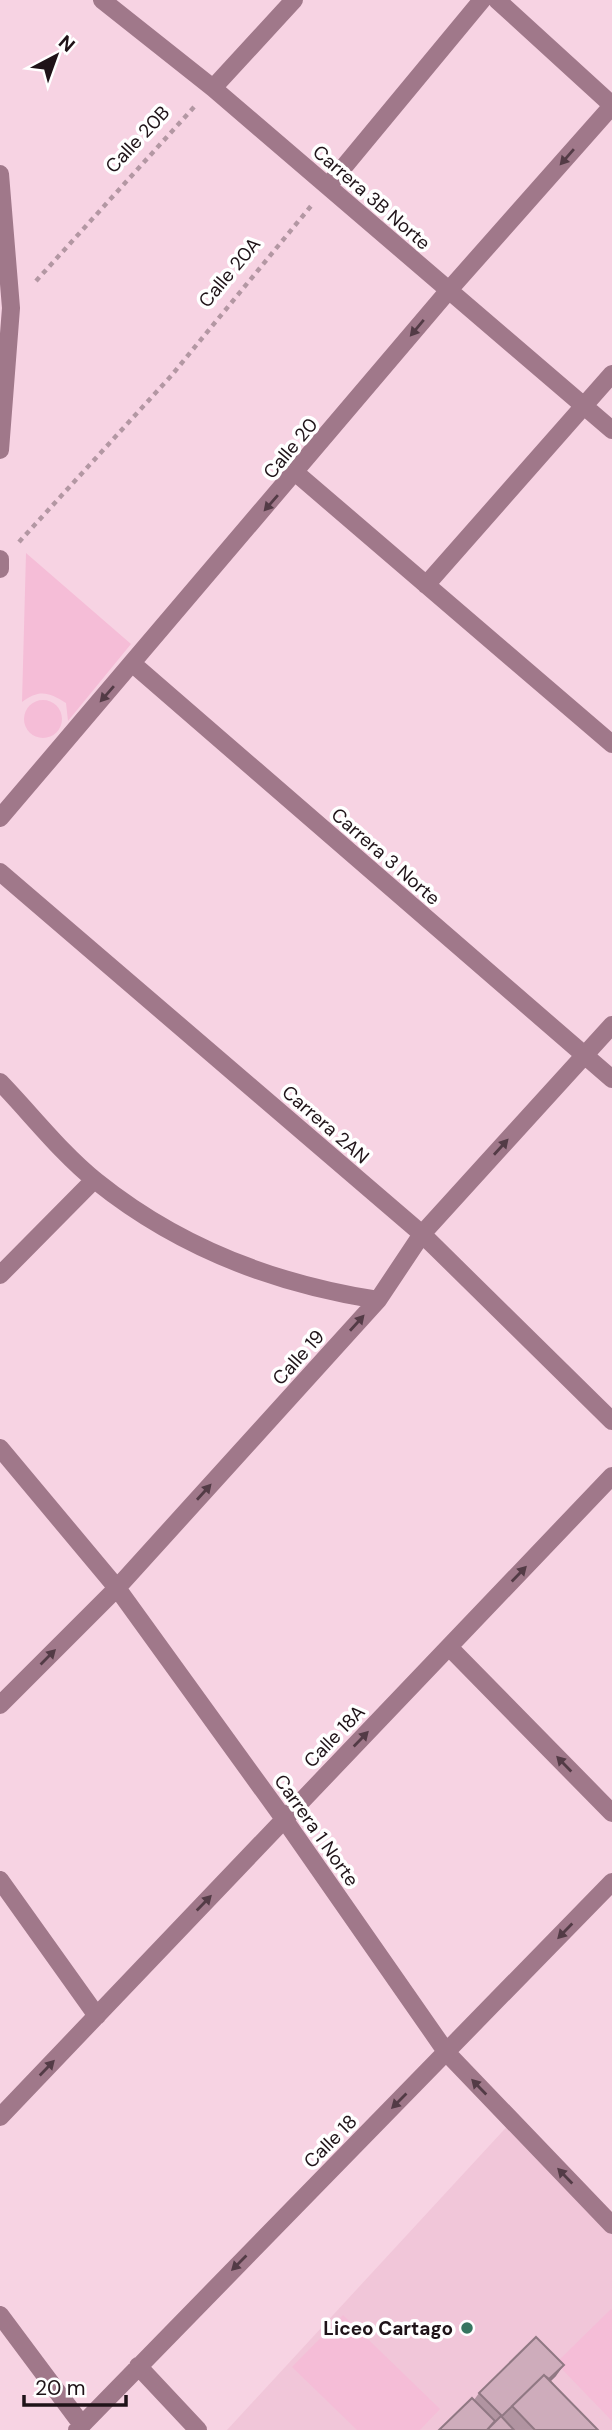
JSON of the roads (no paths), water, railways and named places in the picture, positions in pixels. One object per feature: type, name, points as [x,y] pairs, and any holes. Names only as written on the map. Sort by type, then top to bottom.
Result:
[{"type":"street","name":"Carrera 3B Norte","points":[[102,0],[213,88],[612,430]]},
{"type":"street","points":[[213,88],[294,0]]},
{"type":"street","points":[[328,186],[482,0]]},
{"type":"street","points":[[497,0],[612,105]]},
{"type":"street","name":"Calle 20","points":[[0,818],[449,290],[612,105]]},
{"type":"street","points":[[0,174],[11,308],[0,450]]},
{"type":"street","points":[[426,585],[612,374]]},
{"type":"street","points":[[296,473],[612,744]]},
{"type":"street","points":[[0,561],[0,569]]},
{"type":"street","name":"Carrera 3 Norte","points":[[133,664],[612,1079]]},
{"type":"street","name":"Carrera 2AN","points":[[0,872],[422,1234],[612,1421]]},
{"type":"street","name":"Calle 19","points":[[0,1705],[117,1588],[378,1300],[422,1234],[612,1025]]},
{"type":"street","points":[[0,1082],[94,1180],[154,1223],[206,1251],[270,1276],[378,1300]]},
{"type":"street","points":[[0,1275],[94,1180]]},
{"type":"street","name":"Carrera 1 Norte","points":[[0,1448],[117,1588],[284,1819],[447,2053],[612,2225]]},
{"type":"street","name":"Calle 18A","points":[[0,2117],[612,1476]]},
{"type":"street","points":[[449,1647],[612,1813]]},
{"type":"street","points":[[0,1880],[97,2016]]},
{"type":"street","name":"Calle 18","points":[[80,2428],[612,1882]]},
{"type":"street","points":[[0,2315],[80,2428]]},
{"type":"street","points":[[138,2366],[198,2430]]},
{"type":"place","name":"Liceo Cartago","points":[[467,2328]]}]
